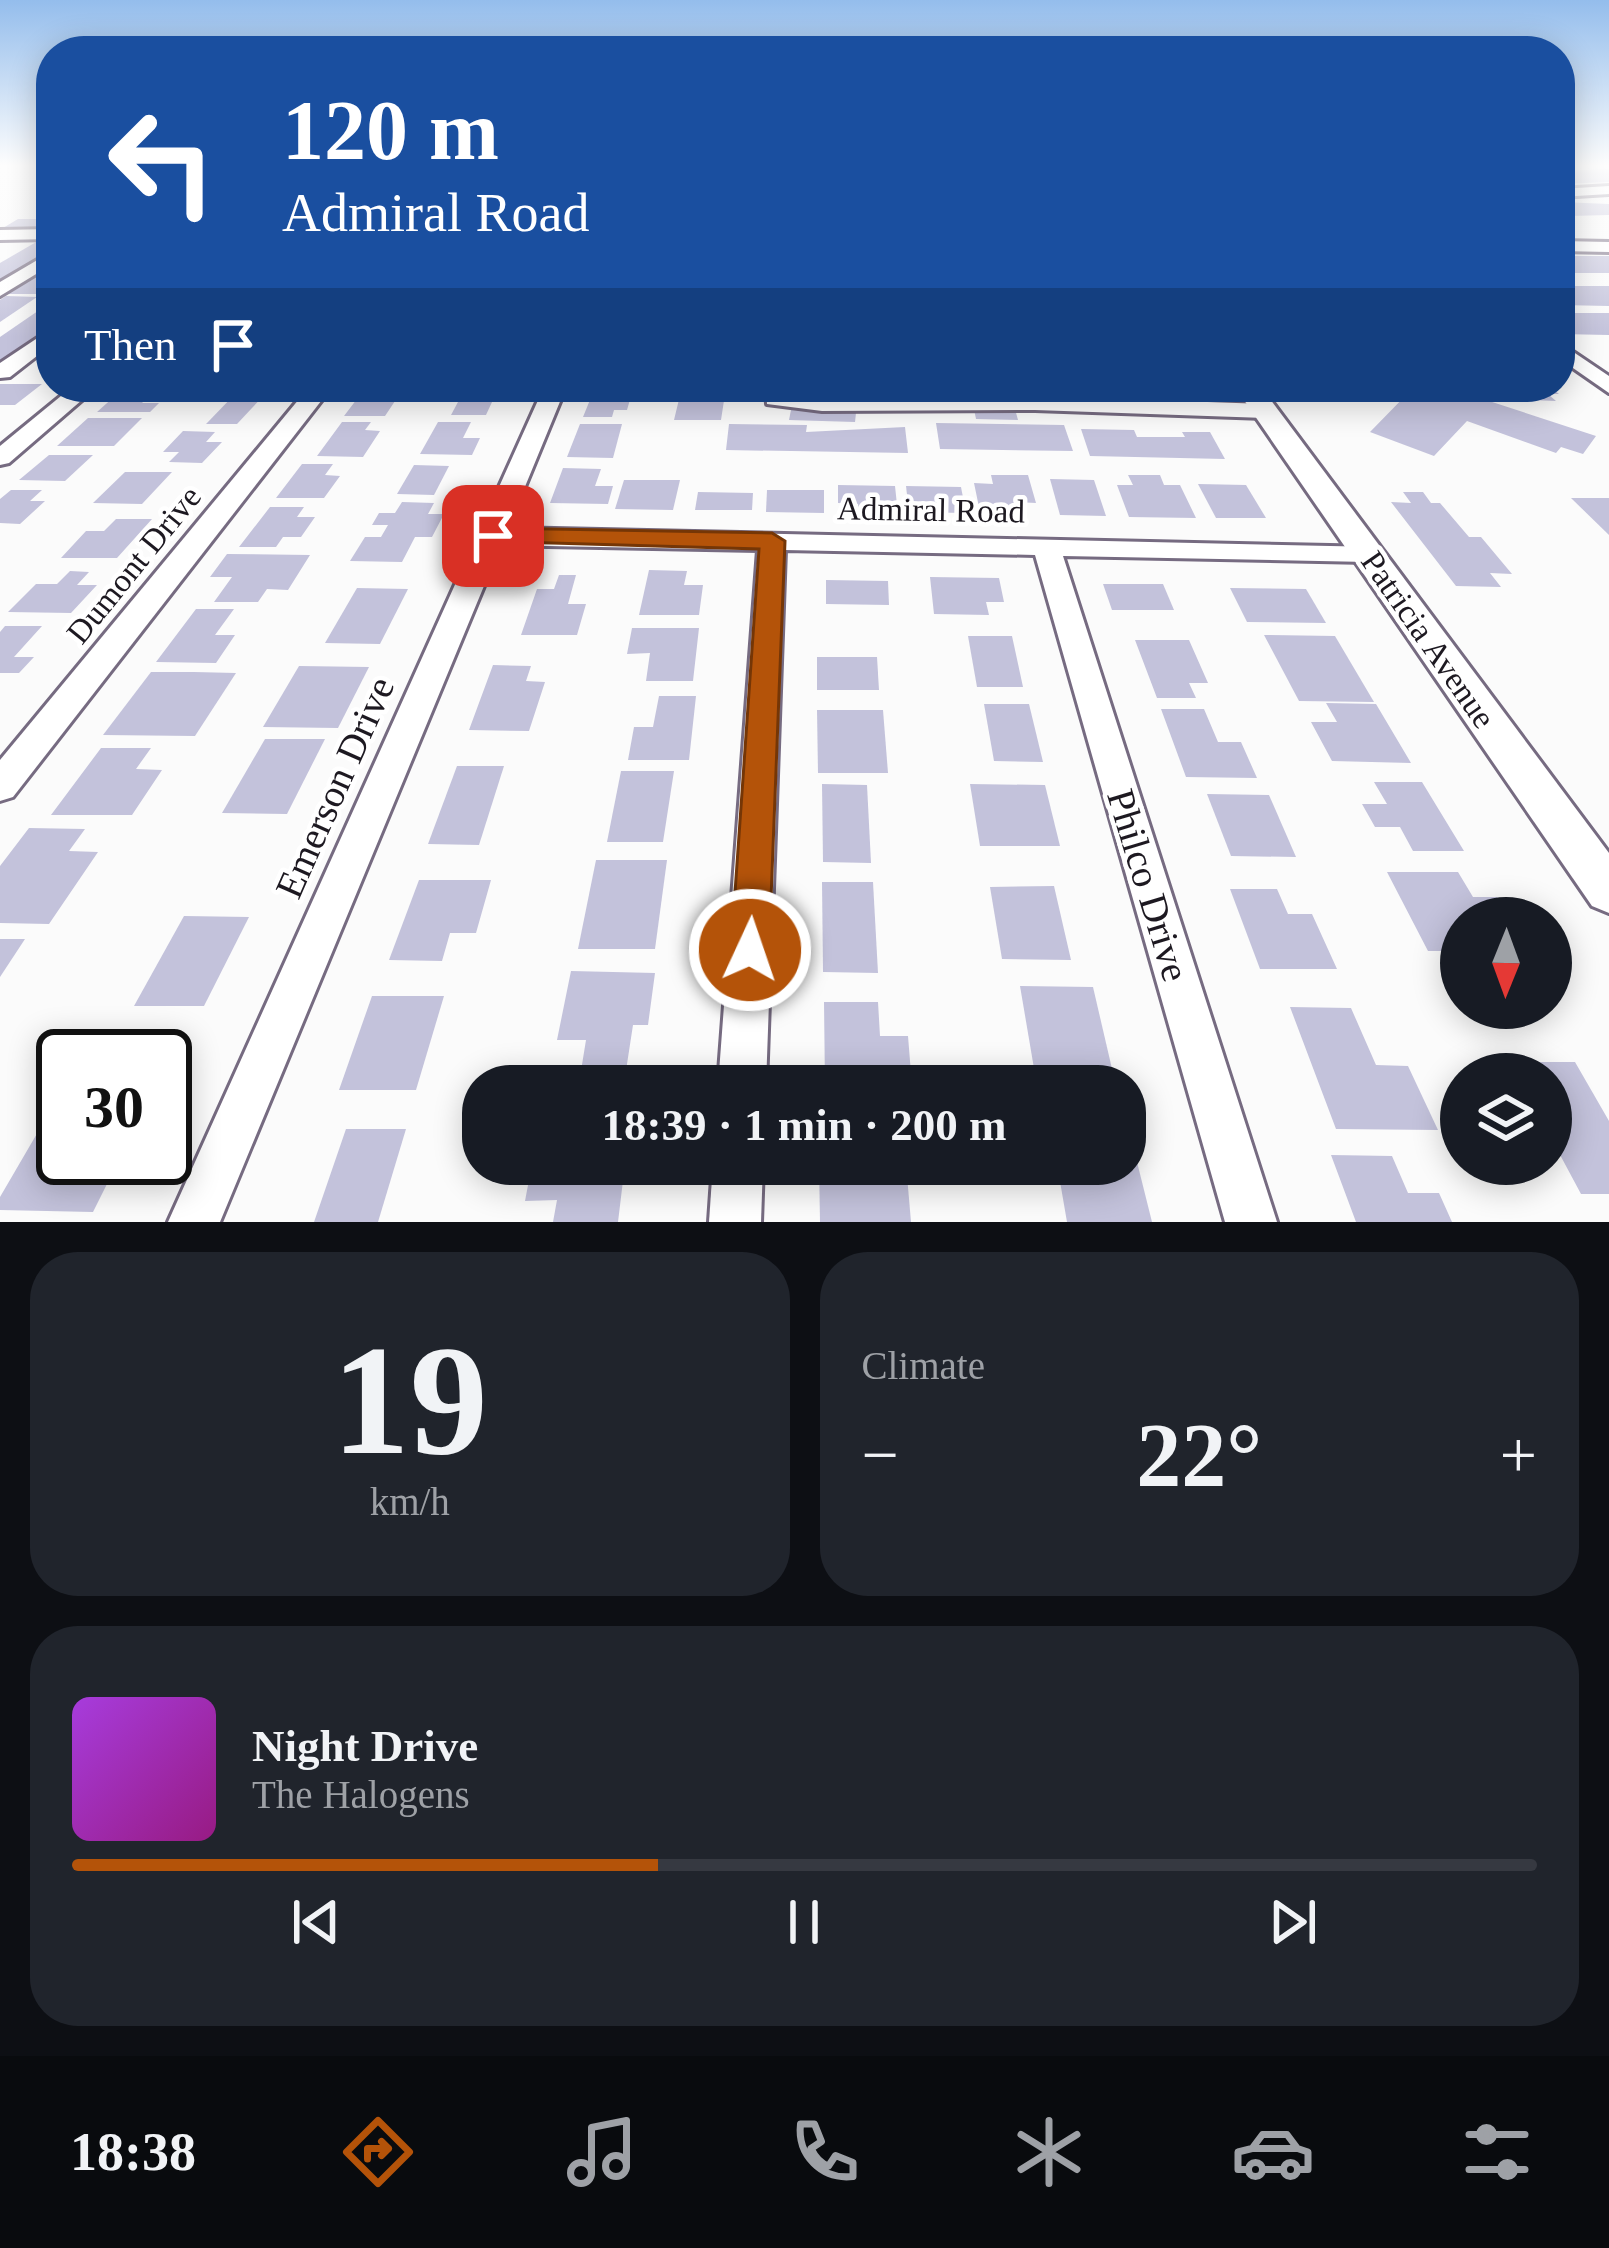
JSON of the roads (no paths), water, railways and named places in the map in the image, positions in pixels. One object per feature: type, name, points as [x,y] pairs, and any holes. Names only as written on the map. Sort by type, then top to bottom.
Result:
[{"type":"street","points":[[0,235],[36,234]]},
{"type":"street","points":[[1575,246],[1609,247]]},
{"type":"street","points":[[0,290],[36,267]]},
{"type":"street","points":[[1,372],[36,346]]},
{"type":"street","points":[[1575,360],[1609,386]]},
{"type":"street","points":[[1,372],[31,373]]},
{"type":"street","points":[[0,458],[68,402]]},
{"type":"street","name":"Dumont Drive","points":[[0,787],[309,402]]},
{"type":"street","name":"Emerson Drive","points":[[194,1222],[549,402]]},
{"type":"street","points":[[814,402],[1090,402]]},
{"type":"street","name":"Patricia Avenue","points":[[1258,402],[1609,891]]},
{"type":"street","name":"Admiral Road","points":[[493,536],[1368,553]]},
{"type":"street","points":[[743,1065],[772,541]]},
{"type":"street","name":"Philco Drive","points":[[1046,547],[1251,1222]]},
{"type":"street","points":[[734,1222],[737,1185]]}]
